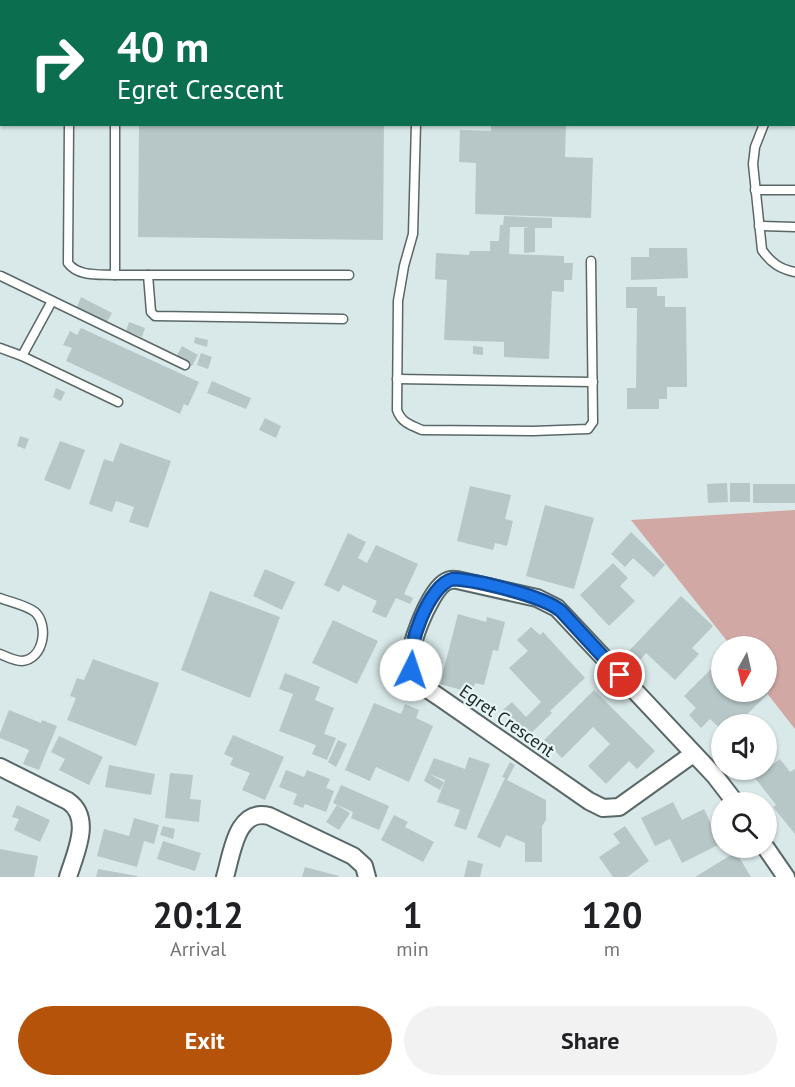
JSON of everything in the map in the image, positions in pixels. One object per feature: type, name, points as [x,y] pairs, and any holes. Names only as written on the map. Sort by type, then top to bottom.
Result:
[{"type":"street","name":"Egret Crescent","points":[[693,754],[619,807],[603,808],[589,801],[442,699],[413,675],[410,649],[418,626],[436,592],[446,581],[457,580],[537,598],[552,604],[715,776],[727,792]]},
{"type":"street","points":[[0,767],[64,799],[78,810],[81,829],[68,877]]},
{"type":"street","points":[[225,877],[242,825],[250,818],[261,815],[274,818],[353,856],[364,866],[368,877]]},
{"type":"street","points":[[773,858],[786,877]]},
{"type":"lane","points":[[69,126],[68,263],[71,268],[80,272],[115,275],[349,274]]},
{"type":"lane","points":[[115,126],[115,275]]},
{"type":"lane","points":[[416,126],[413,234],[398,301],[397,410],[399,418],[422,430],[588,429],[593,422],[591,261]]},
{"type":"lane","points":[[763,126],[755,147],[753,164],[762,250],[770,261],[780,268],[795,272]]},
{"type":"lane","points":[[755,190],[795,190]]},
{"type":"lane","points":[[759,226],[795,227]]},
{"type":"lane","points":[[148,275],[151,312],[155,316],[343,319]]},
{"type":"lane","points":[[1,276],[185,365]]},
{"type":"lane","points":[[22,356],[52,301]]},
{"type":"lane","points":[[0,348],[22,356],[118,402]]},
{"type":"lane","points":[[397,379],[593,382]]},
{"type":"lane","points":[[0,598],[31,609],[39,618],[43,629],[39,648],[31,658],[22,661],[0,654]]},
{"type":"shaded area","points":[[795,510],[795,729],[774,702],[777,702],[777,636],[723,636],[631,520]]},
{"type":"building","points":[[139,126],[384,126],[383,240],[138,237]]},
{"type":"building","points":[[491,126],[566,126],[565,157],[593,158],[591,218],[475,214],[476,163],[459,162],[460,130],[491,131]]},
{"type":"building","points":[[504,216],[552,218],[552,228],[535,228],[535,252],[524,253],[524,228],[530,227],[510,227],[509,254],[564,256],[564,263],[573,263],[572,280],[564,280],[564,292],[552,291],[549,359],[504,357],[504,342],[444,340],[447,280],[435,279],[436,253],[469,255],[470,251],[490,251],[490,241],[499,241],[500,225],[503,225]]},
{"type":"building","points":[[649,248],[687,248],[688,278],[631,280],[631,257],[649,257]]},
{"type":"building","points":[[626,287],[657,287],[657,296],[665,296],[665,307],[686,307],[687,387],[667,387],[667,399],[659,399],[659,409],[627,409],[627,388],[636,388],[637,308],[626,308]]},
{"type":"building","points":[[81,297],[112,313],[107,322],[77,307]]},
{"type":"building","points":[[129,322],[145,328],[142,337],[126,331]]},
{"type":"building","points":[[81,328],[199,382],[188,406],[184,404],[180,414],[66,361],[72,348],[63,345],[70,331],[77,335]]},
{"type":"building","points":[[195,337],[208,340],[207,347],[194,343]]},
{"type":"building","points":[[182,346],[198,355],[192,366],[176,357]]},
{"type":"building","points":[[473,346],[483,347],[483,355],[473,354]]},
{"type":"building","points":[[201,353],[212,357],[208,369],[197,365]]},
{"type":"building","points":[[212,381],[251,398],[246,409],[207,393]]},
{"type":"building","points":[[56,388],[65,392],[61,401],[53,397]]},
{"type":"building","points":[[265,418],[281,426],[276,438],[259,430]]},
{"type":"building","points":[[20,436],[29,439],[25,449],[17,446]]},
{"type":"building","points":[[60,441],[85,450],[70,490],[44,480]]},
{"type":"building","points":[[120,443],[171,461],[148,528],[129,522],[134,507],[116,501],[112,512],[89,504],[104,459],[113,462]]},
{"type":"building","points":[[727,483],[728,502],[708,503],[707,484]]},
{"type":"building","points":[[730,483],[750,483],[750,502],[730,502]]},
{"type":"building","points":[[753,484],[795,484],[795,503],[753,503]]},
{"type":"building","points":[[470,486],[511,495],[505,519],[513,521],[507,546],[495,543],[493,550],[457,541]]},
{"type":"building","points":[[545,505],[594,518],[574,589],[526,576]]},
{"type":"building","points":[[631,532],[665,565],[654,577],[633,558],[625,567],[611,554]]},
{"type":"building","points":[[348,533],[366,542],[358,558],[367,563],[376,545],[418,564],[404,594],[413,598],[410,604],[396,598],[386,618],[372,612],[377,601],[343,585],[339,592],[324,585]]},
{"type":"building","points":[[613,563],[628,578],[620,586],[635,601],[609,626],[580,595]]},
{"type":"building","points":[[265,569],[295,582],[282,610],[253,596]]},
{"type":"building","points":[[210,591],[280,617],[250,698],[181,670]]},
{"type":"building","points":[[681,596],[713,626],[692,648],[699,654],[675,680],[646,653],[639,661],[629,651]]},
{"type":"building","points":[[458,614],[486,622],[487,617],[505,622],[498,651],[493,650],[484,685],[475,683],[472,693],[440,684]]},
{"type":"building","points":[[333,620],[378,641],[357,684],[312,663]]},
{"type":"building","points":[[531,627],[540,635],[543,632],[585,678],[550,711],[552,713],[528,736],[503,710],[512,702],[526,717],[541,702],[509,668],[528,651],[517,640]]},
{"type":"building","points":[[93,659],[159,683],[136,746],[67,720],[76,698],[70,696],[77,678],[84,680]]},
{"type":"building","points":[[711,669],[711,702],[760,702],[747,714],[711,714],[711,720],[701,728],[689,715],[696,708],[684,696]]},
{"type":"building","points":[[285,673],[320,687],[315,700],[334,708],[324,734],[336,738],[327,760],[312,754],[316,745],[279,731],[293,694],[279,689]]},
{"type":"building","points":[[594,690],[655,751],[637,769],[629,761],[606,784],[588,766],[610,744],[593,727],[562,758],[544,740]]},
{"type":"building","points":[[374,703],[401,714],[405,704],[419,710],[416,718],[433,726],[409,782],[376,767],[370,781],[345,770]]},
{"type":"building","points":[[9,710],[41,723],[42,720],[57,726],[39,770],[23,764],[29,750],[0,738]]},
{"type":"building","points":[[233,735],[284,757],[265,800],[242,790],[250,773],[230,765],[233,758],[224,754]]},
{"type":"building","points":[[59,736],[103,757],[89,785],[59,770],[65,759],[51,752]]},
{"type":"building","points":[[338,740],[347,744],[336,767],[328,762]]},
{"type":"building","points":[[469,757],[490,764],[466,830],[454,826],[460,810],[437,802],[445,780],[429,774],[444,782],[440,790],[424,781],[434,758],[465,769]]},
{"type":"building","points":[[780,759],[790,772],[795,769],[795,834],[777,812],[777,792],[766,792],[757,780],[777,780],[777,761]]},
{"type":"building","points":[[510,762],[515,765],[507,780],[546,800],[546,820],[542,826],[542,862],[525,862],[525,843],[506,835],[500,848],[477,837],[505,778],[502,777]]},
{"type":"building","points":[[109,765],[155,774],[151,795],[105,787]]},
{"type":"building","points":[[286,770],[304,777],[307,770],[330,779],[326,788],[334,791],[326,812],[305,804],[303,808],[293,804],[297,794],[279,787]]},
{"type":"building","points":[[170,773],[193,775],[190,799],[201,800],[199,822],[165,818]]},
{"type":"building","points":[[341,785],[389,806],[379,830],[351,818],[353,812],[333,803]]},
{"type":"building","points":[[673,802],[682,820],[704,809],[711,824],[711,848],[682,863],[670,839],[655,846],[641,818]]},
{"type":"building","points":[[17,805],[50,820],[40,842],[14,830],[19,819],[12,817]]},
{"type":"building","points":[[337,805],[350,813],[339,830],[326,822]]},
{"type":"building","points":[[394,815],[408,822],[405,827],[434,842],[423,862],[381,840]]},
{"type":"building","points":[[134,818],[159,825],[154,844],[144,841],[137,867],[97,856],[104,829],[129,836]]},
{"type":"building","points":[[163,826],[175,829],[173,839],[160,835]]},
{"type":"building","points":[[625,826],[649,861],[627,877],[613,877],[599,857],[620,843],[613,834]]},
{"type":"building","points":[[163,841],[201,853],[195,871],[157,859]]},
{"type":"building","points":[[0,849],[38,856],[34,877],[0,877]]},
{"type":"building","points":[[726,858],[740,858],[751,877],[695,877]]},
{"type":"building","points":[[468,860],[483,864],[480,877],[464,877]]},
{"type":"building","points":[[305,867],[339,876],[302,877]]},
{"type":"building","points":[[98,869],[137,876],[137,877],[96,877]]},
{"type":"route","points":[[411,670],[410,649],[418,626],[440,586],[453,579],[537,598],[552,604],[620,675]]}]
